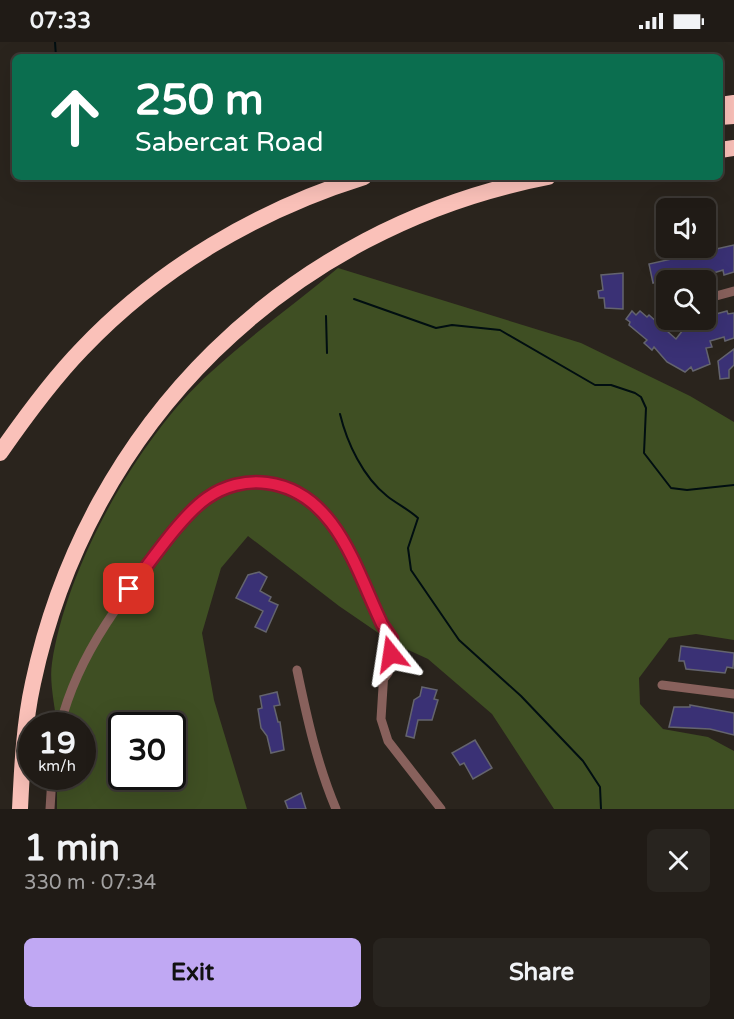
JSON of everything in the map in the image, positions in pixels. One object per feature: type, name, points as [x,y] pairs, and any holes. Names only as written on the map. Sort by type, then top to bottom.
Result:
[{"type":"highway","points":[[0,453],[44,392],[81,349],[123,309],[165,277],[262,216],[317,192],[355,180]]},
{"type":"highway","points":[[20,809],[25,730],[33,684],[57,597],[77,548],[110,483],[138,440],[176,391],[245,322],[284,291],[374,235],[470,196],[536,180]]},
{"type":"street","points":[[716,296],[734,291]]},
{"type":"street","points":[[65,712],[79,669],[94,639],[129,589],[193,511],[221,490],[258,482],[296,490],[313,500],[328,516],[391,637],[382,672],[385,677],[381,719],[388,741],[441,809]]},
{"type":"street","points":[[297,670],[308,725],[325,782],[336,809]]},
{"type":"street","points":[[663,685],[734,694]]},
{"type":"street","points":[[50,809],[51,790]]},
{"type":"green space","points":[[338,268],[581,343],[690,396],[734,422],[734,640],[696,634],[669,638],[639,678],[640,704],[663,729],[708,737],[734,751],[734,809],[554,809],[492,714],[428,659],[393,643],[339,606],[248,536],[221,568],[202,633],[214,700],[247,809],[57,809],[57,790],[96,790],[96,712],[55,712],[51,670],[60,626],[89,546],[133,467],[158,431],[184,399],[211,372]]},
{"type":"building","points":[[734,245],[734,272],[724,275],[723,270],[716,272],[716,270],[656,270],[656,282],[653,283],[649,264],[676,258],[716,258],[716,249]]},
{"type":"building","points":[[623,273],[623,309],[605,308],[604,298],[599,298],[598,291],[603,290],[601,275]]},
{"type":"building","points":[[632,311],[636,315],[640,311],[656,321],[656,330],[666,330],[676,339],[683,330],[716,330],[716,314],[727,311],[728,314],[734,313],[734,338],[725,341],[724,337],[710,341],[712,347],[706,348],[710,364],[693,371],[691,367],[685,372],[667,362],[654,347],[652,350],[644,343],[647,340],[629,325],[630,322],[626,319]]},
{"type":"building","points":[[734,349],[734,365],[729,370],[729,378],[720,379],[718,361]]},
{"type":"building","points":[[259,572],[267,577],[260,591],[271,597],[269,601],[278,605],[266,632],[255,627],[263,611],[236,598],[248,575]]},
{"type":"building","points":[[681,646],[734,653],[733,668],[727,667],[725,673],[686,669],[684,661],[679,661]]},
{"type":"building","points":[[422,687],[437,690],[434,699],[438,700],[432,720],[418,720],[414,738],[406,736],[414,700],[420,696]]},
{"type":"building","points":[[277,692],[280,705],[274,706],[278,722],[280,722],[284,750],[271,753],[267,736],[261,728],[258,709],[262,708],[260,696]]},
{"type":"building","points":[[690,705],[734,713],[734,735],[710,729],[669,727],[674,707],[690,707]]},
{"type":"building","points":[[475,740],[492,768],[473,779],[464,763],[460,765],[452,753]]},
{"type":"building","points":[[301,793],[306,809],[288,809],[285,801]]},
{"type":"waterway","points":[[55,42],[56,54]]},
{"type":"waterway","points":[[354,299],[436,328],[452,325],[500,330],[595,385],[611,385],[635,393],[641,397],[646,408],[644,453],[671,488],[687,490],[734,485]]},
{"type":"waterway","points":[[326,316],[327,353]]},
{"type":"waterway","points":[[340,414],[352,448],[363,469],[378,488],[418,518],[408,548],[411,570],[459,640],[521,696],[583,761],[600,787],[601,809]]},
{"type":"route","points":[[129,589],[193,511],[206,499],[237,484],[258,482],[277,484],[296,490],[313,500],[328,516],[386,632],[392,639],[391,654]]}]
